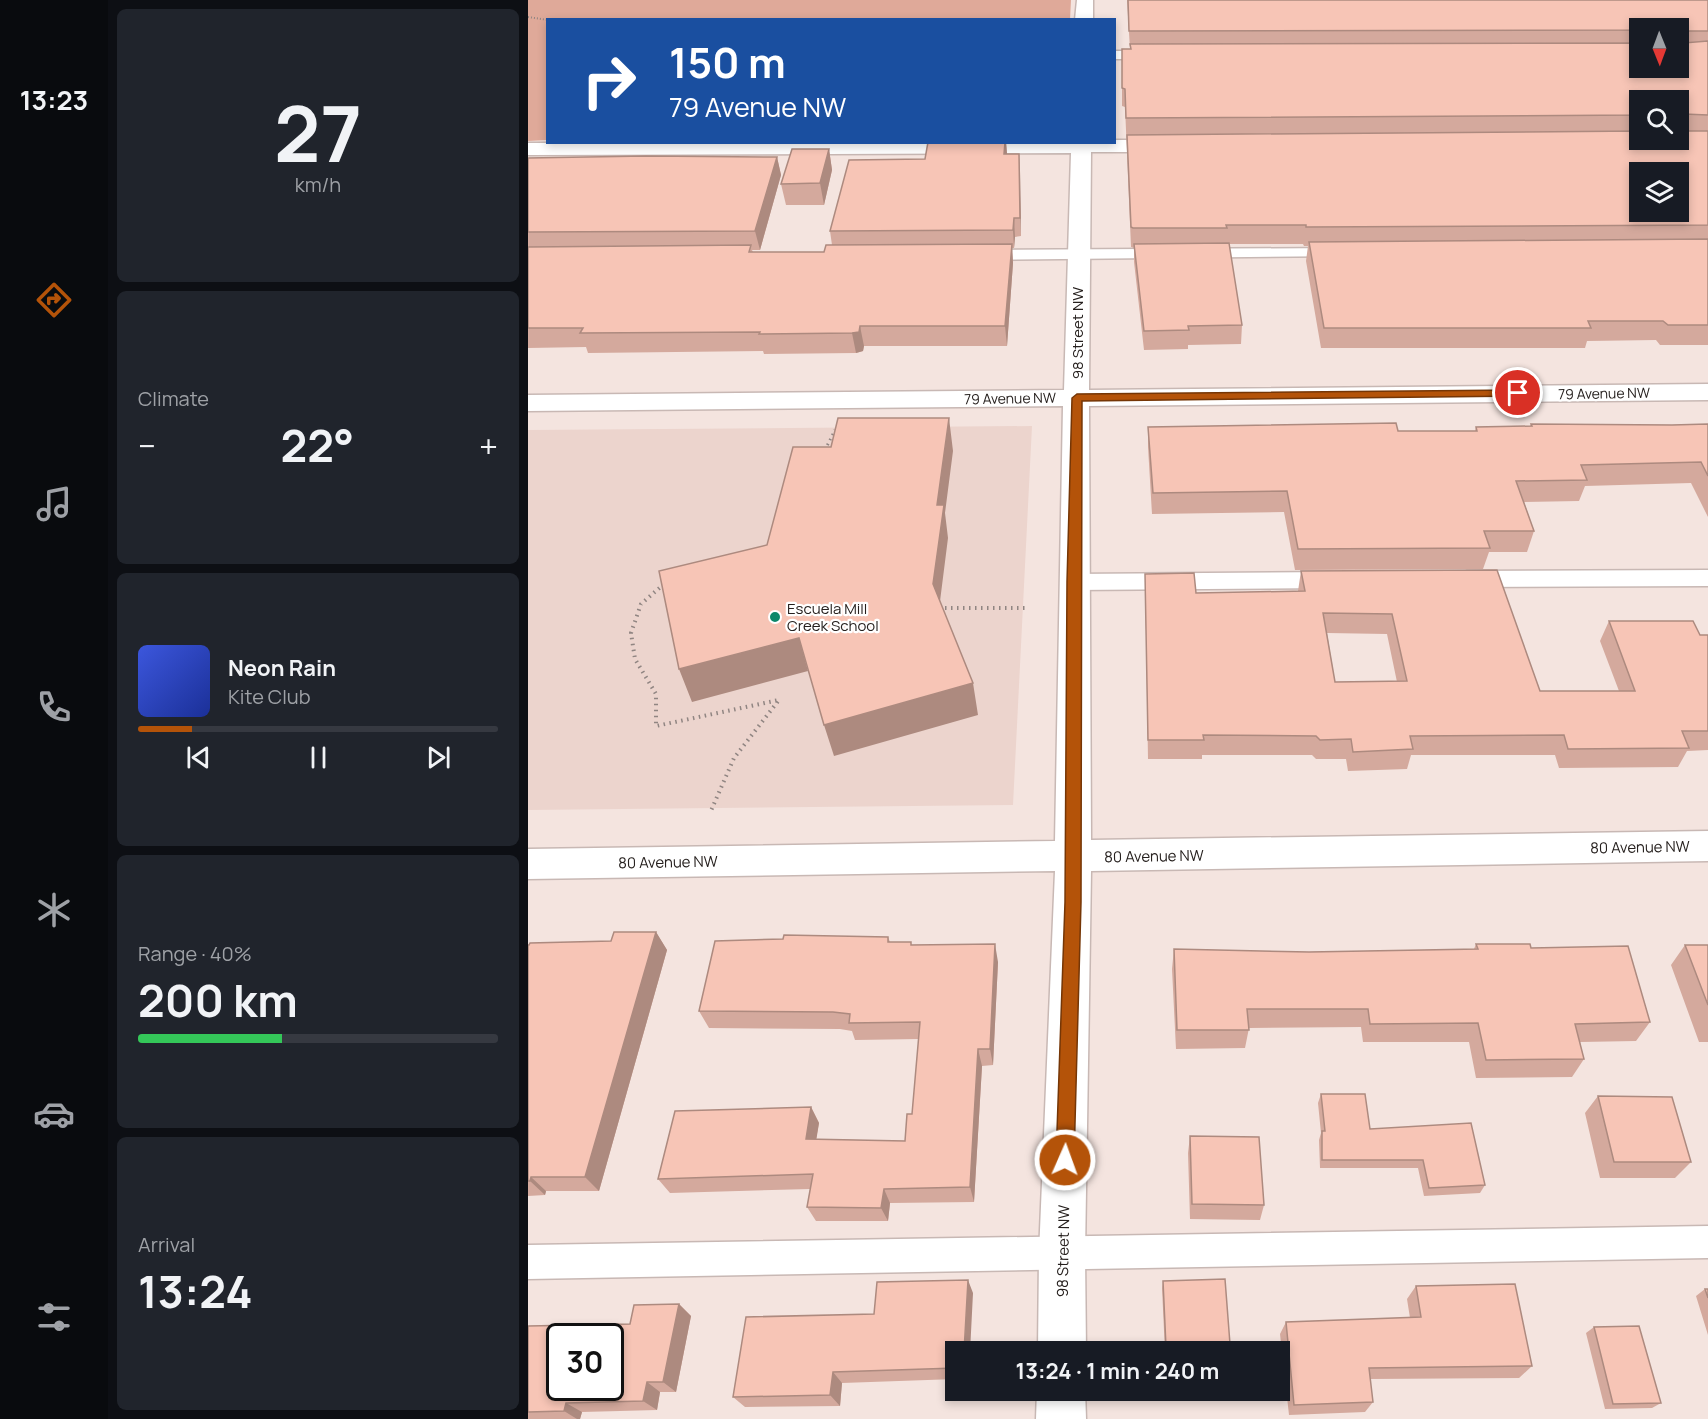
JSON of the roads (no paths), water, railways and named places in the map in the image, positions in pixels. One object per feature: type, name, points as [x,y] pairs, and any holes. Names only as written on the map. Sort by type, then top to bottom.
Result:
[{"type":"street","points":[[1084,18],[1085,0]]},
{"type":"street","name":"98 Street NW","points":[[1062,1341],[1062,1254],[1073,857],[1073,582],[1081,145]]},
{"type":"street","points":[[528,150],[1194,146]]},
{"type":"street","name":"79 Avenue NW","points":[[528,403],[1708,392]]},
{"type":"street","name":"80 Avenue NW","points":[[528,864],[1708,846]]},
{"type":"street","points":[[1061,1401],[1061,1419]]},
{"type":"lane","points":[[1116,56],[1162,55]]},
{"type":"lane","points":[[964,256],[1353,253]]},
{"type":"lane","points":[[1449,579],[1708,578]]},
{"type":"lane","points":[[1073,582],[1354,580]]},
{"type":"lane","points":[[528,1262],[1708,1242]]},
{"type":"place","name":"Escuela Mill Creek School","points":[[775,617]]}]
